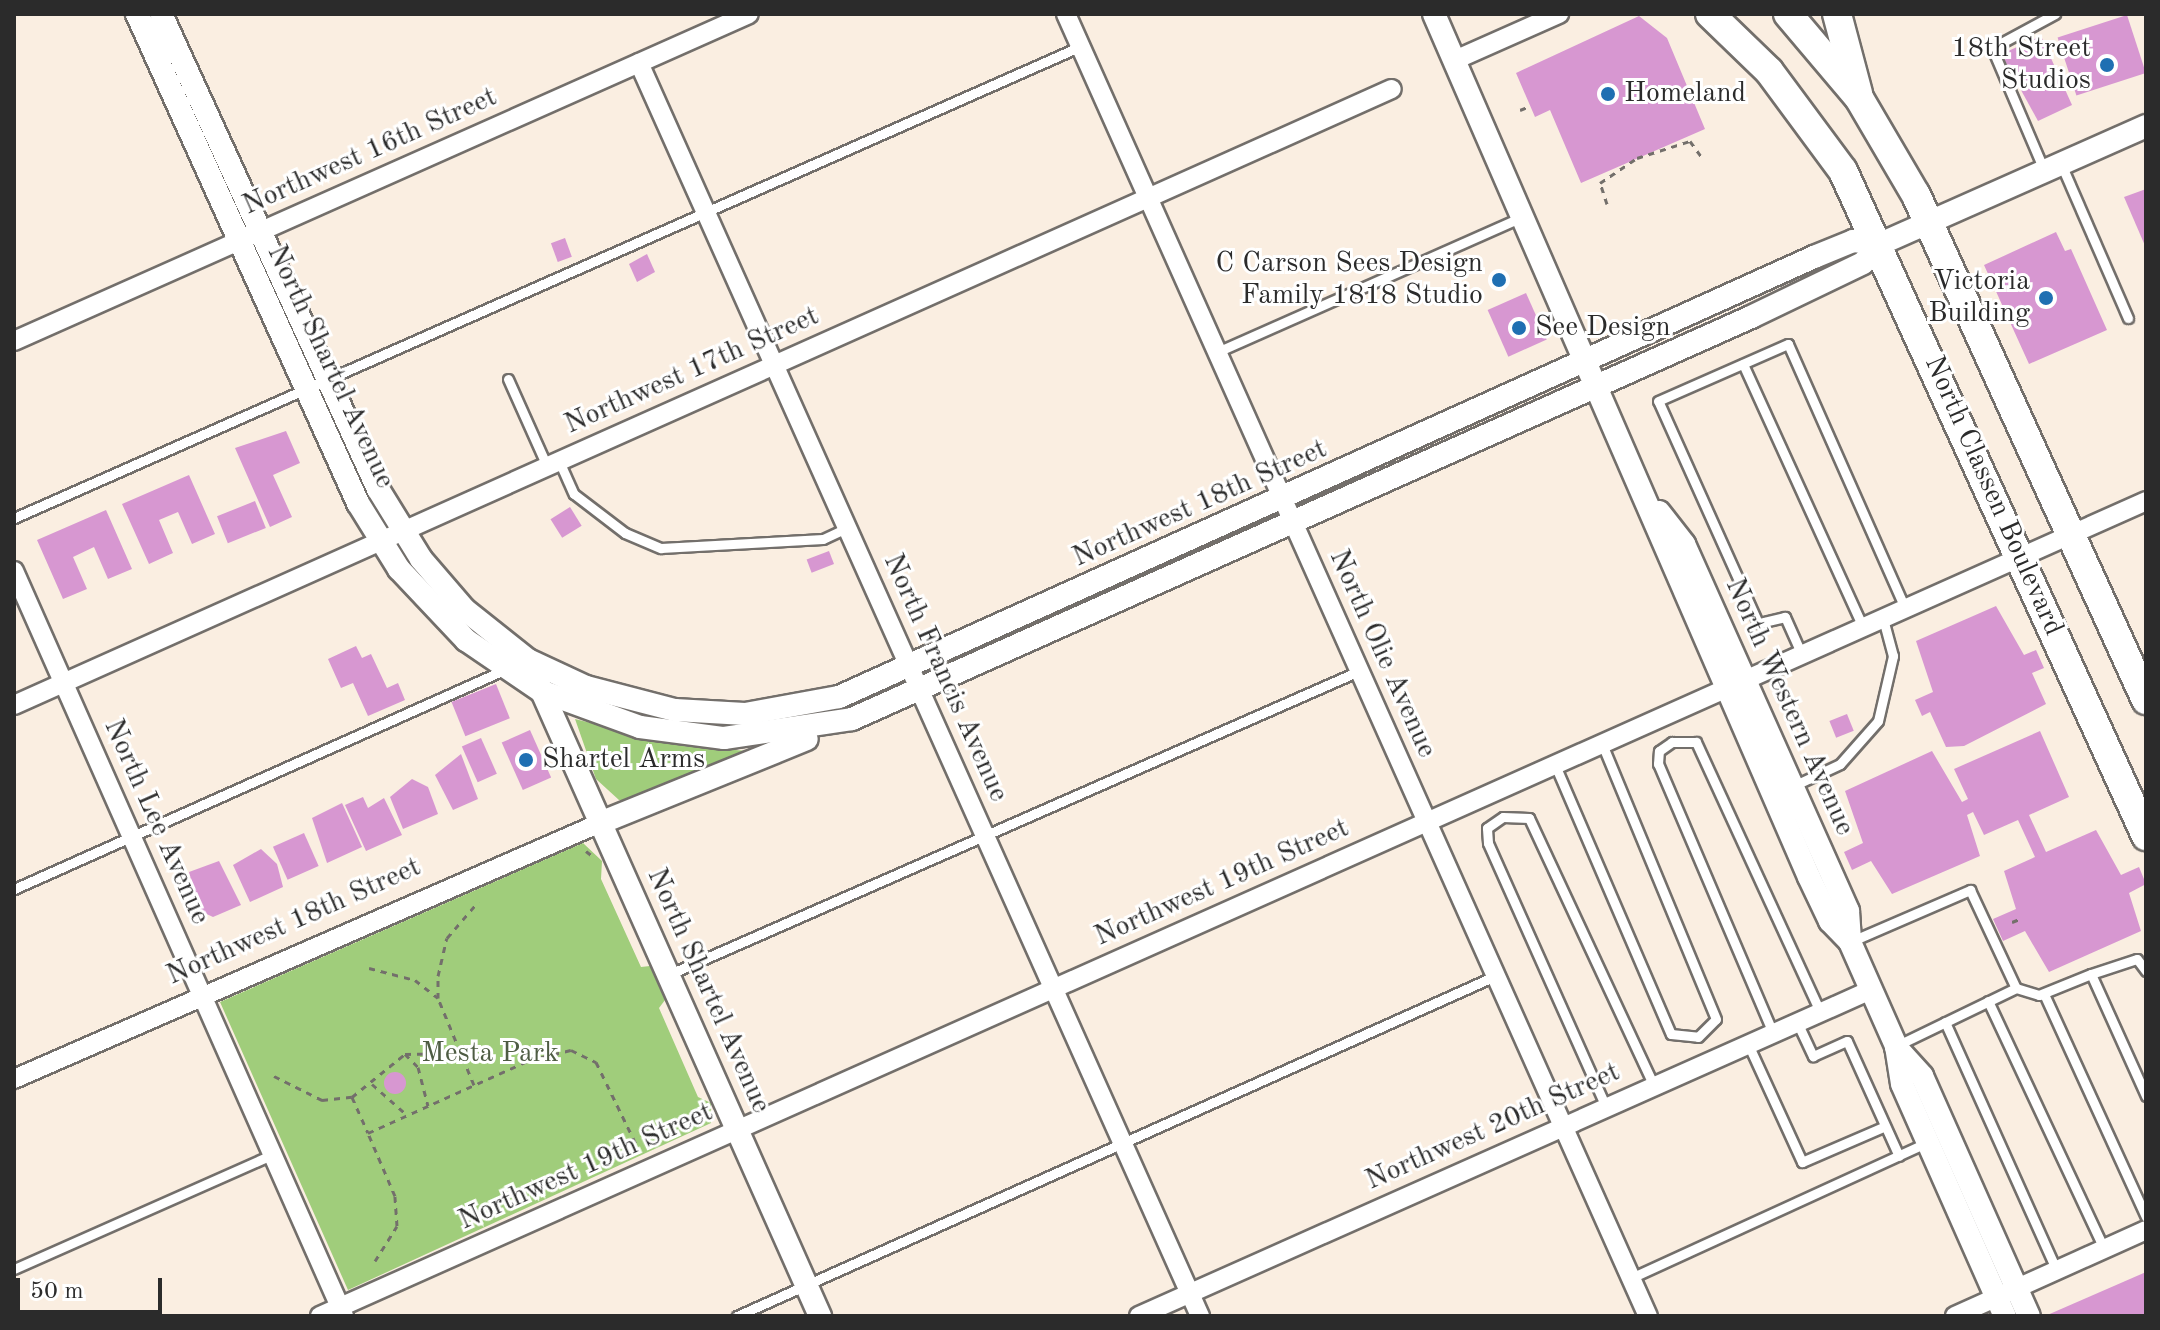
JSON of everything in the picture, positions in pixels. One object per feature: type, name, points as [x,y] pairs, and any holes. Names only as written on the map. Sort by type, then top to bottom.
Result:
[{"type":"main road","name":"North Classen Boulevard","points":[[1710,14],[1808,119],[1880,244],[2146,836]]},
{"type":"main road","name":"North Classen Boulevard","points":[[1788,14],[1859,98],[1930,222],[2146,700]]},
{"type":"main road","points":[[1837,14],[1859,98]]},
{"type":"street","name":"North Shartel Avenue","points":[[137,14],[239,240],[402,531],[464,609],[528,660],[820,1316]]},
{"type":"street","name":"North Shartel Avenue","points":[[161,14],[261,232],[317,383],[381,540],[431,607],[506,669],[541,691]]},
{"type":"street","name":"Northwest 16th Street","points":[[14,341],[749,14]]},
{"type":"street","name":"North Olie Avenue","points":[[1066,14],[1648,1316]]},
{"type":"street","name":"North Western Avenue","points":[[1434,14],[1653,504],[1666,555],[1735,685],[1782,791],[1830,921],[1850,942],[1896,1046],[1902,1084],[1928,1142],[2006,1301],[2029,1316]]},
{"type":"street","points":[[1455,60],[1559,14]]},
{"type":"street","name":"North Francis Avenue","points":[[639,63],[1200,1316]]},
{"type":"street","name":"Northwest 17th Street","points":[[14,705],[1392,89]]},
{"type":"street","name":"Northwest 18th Street","points":[[528,660],[626,700],[720,714],[821,702],[1599,384],[1863,263],[1880,244],[2146,126]]},
{"type":"street","name":"Northwest 18th Street","points":[[541,691],[599,715],[692,735],[788,734],[852,719],[1706,305],[1853,241],[1880,244]]},
{"type":"street","points":[[1706,305],[1718,332]]},
{"type":"street","name":"Northwest 19th Street","points":[[320,1316],[342,1312],[737,1130],[2146,501]]},
{"type":"street","name":"North Lee Avenue","points":[[14,571],[342,1312]]},
{"type":"street","points":[[600,823],[852,719]]},
{"type":"street","name":"Northwest 18th Street","points":[[14,1079],[600,823]]},
{"type":"street","name":"Northwest 20th Street","points":[[1139,1316],[1871,990]]},
{"type":"street","name":"North Western Avenue","points":[[1896,1046],[1922,1076],[2006,1301]]},
{"type":"street","points":[[1955,1316],[2006,1301],[2057,1271],[2146,1230]]},
{"type":"lane","points":[[2055,14],[1992,48],[2128,318]]},
{"type":"lane","points":[[14,518],[1081,46]]},
{"type":"lane","points":[[1217,352],[1525,215]]},
{"type":"lane","points":[[1802,655],[1785,617],[1758,623],[1658,401],[1788,344],[1905,608]]},
{"type":"lane","points":[[1743,364],[1863,627]]},
{"type":"lane","points":[[508,379],[553,463],[574,494],[625,533],[661,548],[823,539],[847,528]]},
{"type":"lane","points":[[1782,791],[1840,764],[1878,721],[1893,656],[1883,618]]},
{"type":"lane","points":[[14,889],[528,660]]},
{"type":"lane","points":[[668,975],[1359,671]]},
{"type":"lane","points":[[1773,1033],[1658,764],[1659,751],[1684,737],[1696,742],[1820,1012]]},
{"type":"lane","points":[[1555,765],[1671,1034],[1698,1037],[1716,1019],[1602,744]]},
{"type":"lane","points":[[1606,1107],[1488,843],[1487,828],[1503,817],[1529,818],[1654,1086]]},
{"type":"lane","points":[[1850,942],[1970,890],[2016,988]]},
{"type":"lane","points":[[1896,1046],[2016,988],[2044,994],[2137,959],[2146,971]]},
{"type":"lane","points":[[2091,974],[2146,1096]]},
{"type":"lane","points":[[737,1316],[1495,976]]},
{"type":"lane","points":[[2044,994],[2146,1217]]},
{"type":"lane","points":[[1988,1001],[2104,1249]]},
{"type":"lane","points":[[1797,1022],[1813,1056],[1847,1041],[1899,1156]]},
{"type":"lane","points":[[1945,1022],[2057,1271]]},
{"type":"lane","points":[[1748,1044],[1802,1162],[1885,1126]]},
{"type":"lane","points":[[1631,1278],[1928,1142]]},
{"type":"lane","points":[[14,1269],[273,1154]]},
{"type":"path","points":[[1520,110],[1530,106]]},
{"type":"path","points":[[1607,204],[1600,183],[1637,158],[1690,141],[1701,156]]},
{"type":"path","points":[[582,844],[590,860]]},
{"type":"path","points":[[438,998],[447,938],[478,902]]},
{"type":"path","points":[[2012,922],[2020,919]]},
{"type":"path","points":[[369,968],[415,980],[438,998],[474,1085]]},
{"type":"path","points":[[368,1133],[557,1051],[583,1053],[606,1076],[636,1144]]},
{"type":"path","points":[[274,1076],[322,1100],[352,1097],[372,1084],[405,1054],[461,1053]]},
{"type":"path","points":[[405,1054],[418,1067],[428,1106]]},
{"type":"path","points":[[372,1084],[407,1115]]},
{"type":"path","points":[[352,1097],[395,1196],[397,1226],[375,1261]]},
{"type":"green space","points":[[575,719],[683,746],[748,751],[633,801],[619,800],[596,779]]},
{"type":"green space","name":"Mesta Park","points":[[583,843],[602,861],[601,879],[641,967],[650,966],[665,1000],[659,1008],[698,1097],[711,1103],[711,1123],[348,1290],[220,1002]]},
{"type":"building","name":"18th Street Studios","points":[[2127,15],[2146,73],[2076,96],[2058,38]]},
{"type":"building","name":"Homeland","points":[[1639,16],[1667,38],[1705,129],[1581,183],[1550,110],[1535,117],[1516,73]]},
{"type":"building","points":[[2041,36],[2072,105],[2038,121],[2005,61],[2006,52]]},
{"type":"building","points":[[2146,189],[2146,248],[2124,197]]},
{"type":"building","name":"Victoria Building","points":[[2056,232],[2065,251],[2071,249],[2107,330],[2029,364],[1984,265]]},
{"type":"building","points":[[565,238],[572,257],[558,262],[551,243]]},
{"type":"building","points":[[647,254],[655,272],[637,282],[629,264]]},
{"type":"building","name":"See Design","points":[[1526,293],[1547,340],[1508,357],[1488,310]]},
{"type":"building","points":[[286,431],[300,463],[273,475],[292,517],[270,527],[235,448]]},
{"type":"building","points":[[189,475],[215,534],[192,544],[178,512],[159,520],[173,553],[149,564],[122,504]]},
{"type":"building","points":[[255,501],[266,528],[228,543],[217,516]]},
{"type":"building","points":[[570,507],[582,526],[562,538],[550,519]]},
{"type":"building","points":[[106,510],[132,569],[108,579],[94,547],[73,557],[87,589],[63,599],[37,540]]},
{"type":"building","points":[[829,551],[834,564],[812,573],[807,560]]},
{"type":"building","points":[[1996,606],[2024,655],[2036,650],[2044,668],[2032,673],[2046,704],[1964,746],[1946,747],[1930,712],[1922,716],[1915,700],[1933,692],[1916,641]]},
{"type":"building","points":[[356,646],[362,658],[371,654],[387,688],[398,683],[405,700],[368,716],[353,683],[341,688],[328,659]]},
{"type":"building","points":[[496,684],[510,718],[465,736],[451,702]]},
{"type":"building","points":[[1847,714],[1854,731],[1836,738],[1829,721]]},
{"type":"building","name":"Shartel Arms","points":[[530,730],[551,778],[523,790],[502,743]]},
{"type":"building","points":[[2040,731],[2069,797],[2029,815],[2046,852],[2096,830],[2121,875],[2139,867],[2146,884],[2129,893],[2141,931],[2049,972],[2025,931],[2003,941],[1993,919],[2016,909],[2004,871],[2035,857],[2018,820],[1984,835],[1973,812],[1967,815],[1980,856],[1892,894],[1871,861],[1852,870],[1844,852],[1863,843],[1845,791],[1932,751],[1962,802],[1968,799],[1954,769]]},
{"type":"building","points":[[481,738],[497,774],[478,782],[462,747]]},
{"type":"building","points":[[461,754],[478,799],[453,810],[435,775]]},
{"type":"building","points":[[412,779],[428,787],[438,814],[403,829],[390,797]]},
{"type":"building","points":[[363,797],[368,808],[384,798],[402,835],[366,851],[345,805]]},
{"type":"building","points":[[342,803],[362,847],[327,863],[312,818]]},
{"type":"building","points":[[304,833],[319,866],[288,880],[273,847]]},
{"type":"building","points":[[261,849],[277,864],[283,887],[250,902],[233,865]]},
{"type":"building","points":[[219,861],[241,905],[213,917],[198,910],[189,872]]},
{"type":"building","points":[[395,1072],[403,1075],[406,1083],[403,1091],[395,1094],[387,1091],[384,1083],[387,1075]]},
{"type":"building","points":[[2146,1272],[2146,1316],[2045,1316]]},
{"type":"place","name":"18th Street Studios","points":[[2107,65]]},
{"type":"place","name":"Homeland","points":[[1608,94]]},
{"type":"place","name":"C Carson Sees Design Family 1818 Studio","points":[[1499,280]]},
{"type":"place","name":"Victoria Building","points":[[2046,298]]},
{"type":"place","name":"See Design","points":[[1519,328]]},
{"type":"place","name":"Shartel Arms","points":[[526,760]]}]
